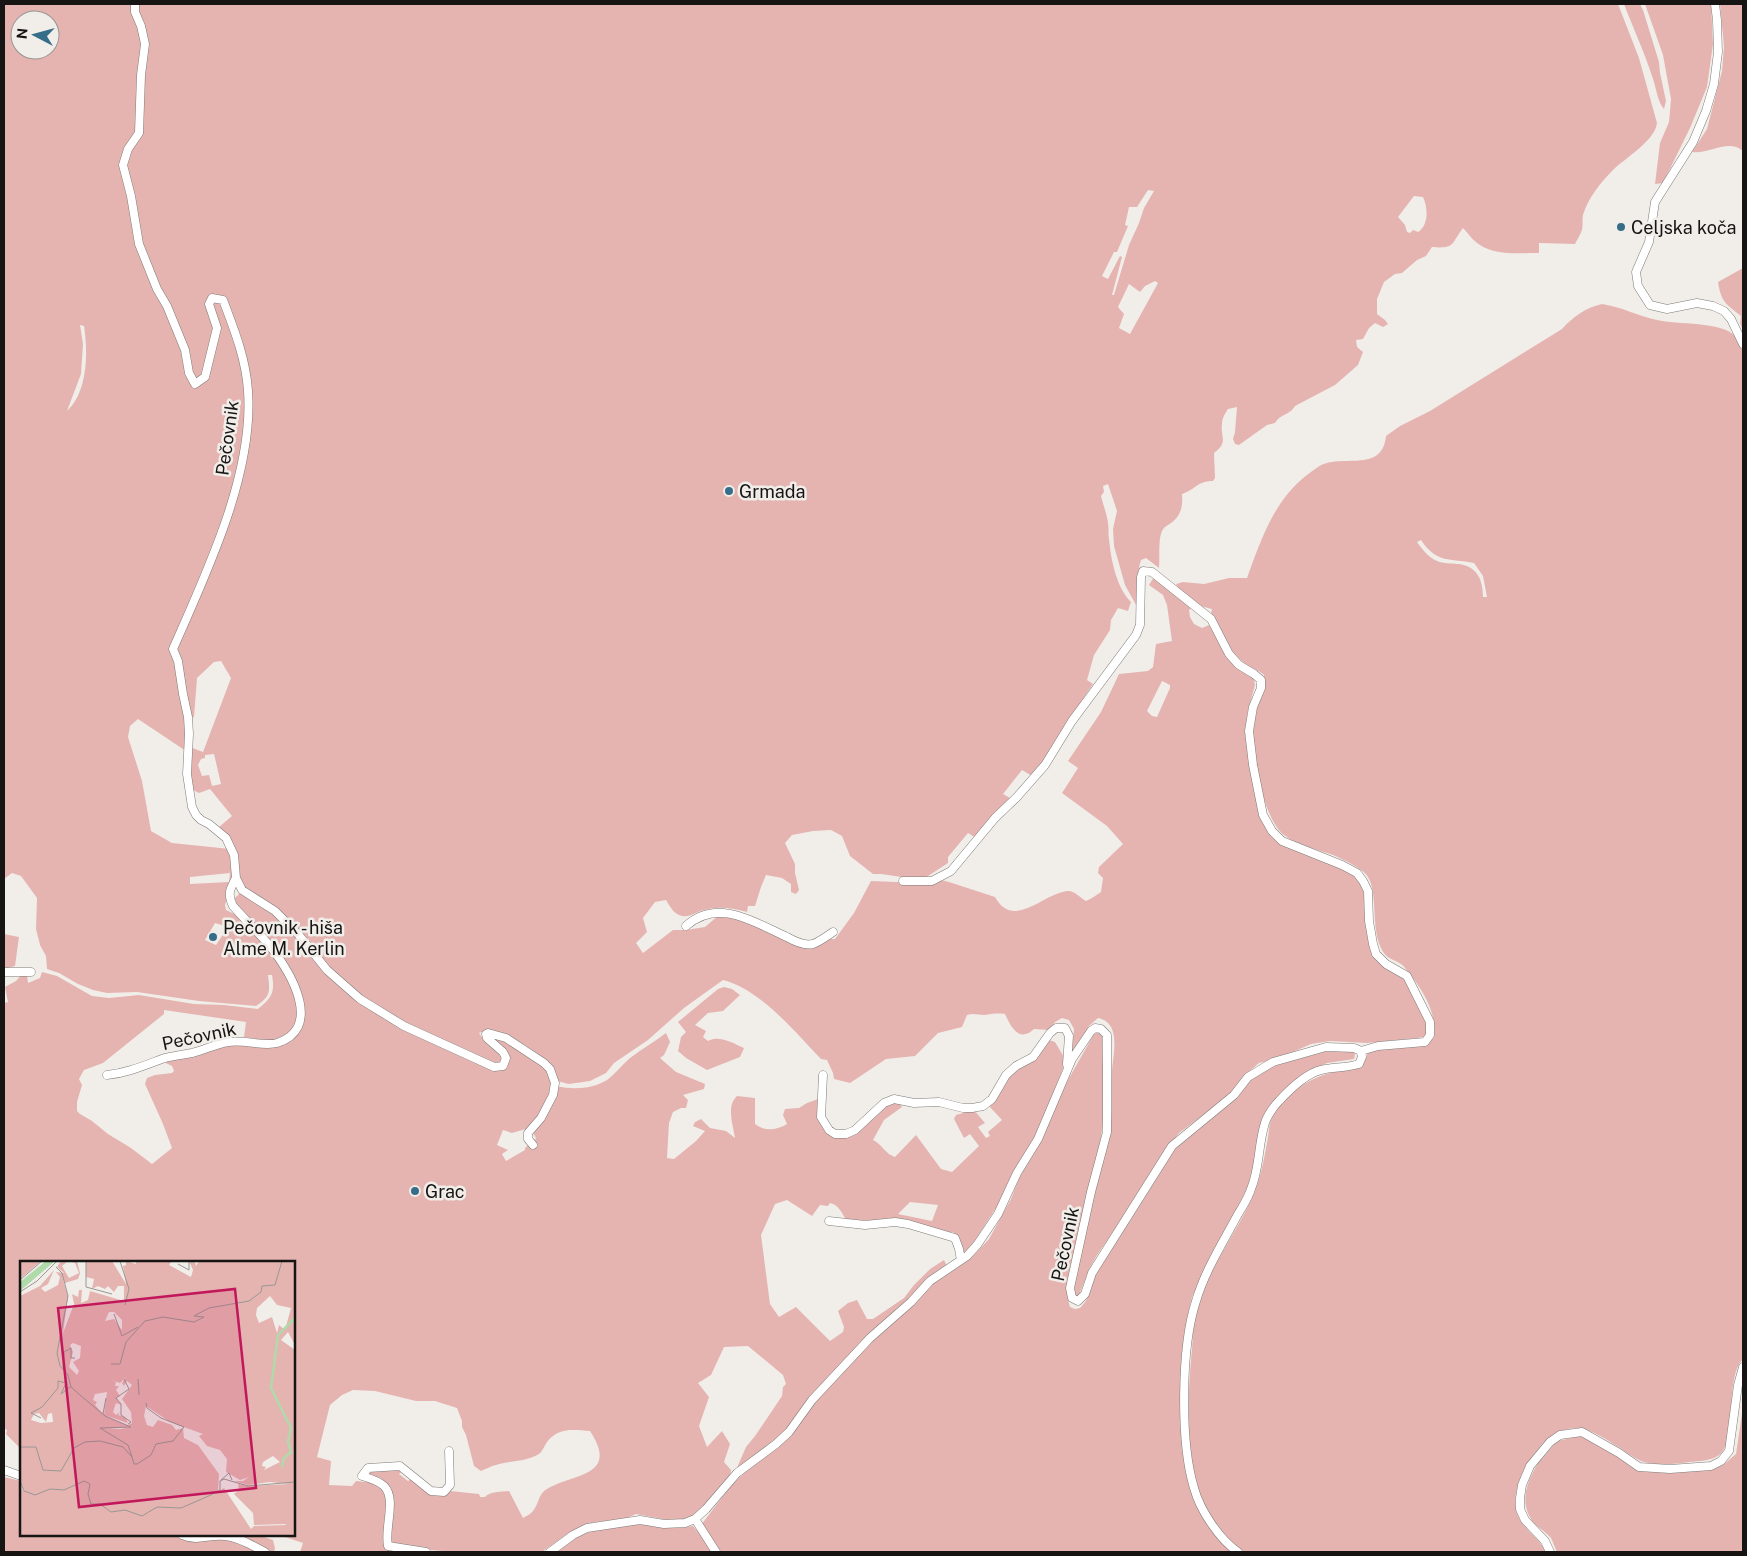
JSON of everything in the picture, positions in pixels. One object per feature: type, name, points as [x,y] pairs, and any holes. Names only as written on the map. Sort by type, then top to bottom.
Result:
[{"type":"street","name":"Pečovnik","points":[[135,4],[135,12],[141,26],[145,44],[141,75],[139,133],[128,149],[123,164],[131,196],[139,244],[157,290],[167,306],[185,350],[189,373],[195,384],[206,376],[217,328],[209,304],[212,298],[223,300],[241,348],[248,391],[248,418],[242,462],[230,508],[173,649],[178,661],[188,717],[187,774],[192,806],[196,815],[201,820],[226,838],[234,855],[236,878],[242,890],[259,899],[275,911],[298,934],[327,970],[360,999],[404,1026],[466,1053],[485,1064],[494,1067],[501,1067],[505,1064],[505,1055],[487,1038],[486,1034],[491,1033],[506,1038],[547,1066],[555,1083],[553,1095],[541,1118],[528,1134],[528,1139],[533,1145]]},
{"type":"street","points":[[1715,4],[1718,52],[1714,84],[1706,111],[1693,142],[1655,202],[1649,242],[1636,272],[1638,286],[1650,305],[1667,309],[1697,303],[1713,306],[1724,311],[1731,319],[1743,344]]},
{"type":"street","points":[[903,880],[932,881],[951,871],[995,818],[1045,766],[1072,721],[1136,636],[1140,625],[1141,577],[1143,572],[1147,570],[1162,579],[1211,619],[1229,654],[1239,665],[1260,680],[1261,688],[1253,707],[1249,731],[1253,765],[1263,815],[1272,832],[1282,841],[1342,865],[1357,873],[1364,881],[1368,891],[1369,921],[1376,954],[1386,964],[1407,976],[1427,1013],[1430,1022],[1430,1035],[1425,1042],[1378,1046],[1361,1051],[1362,1056],[1358,1064],[1351,1067],[1320,1070],[1297,1083],[1278,1102],[1265,1121],[1258,1165],[1251,1190],[1206,1274],[1191,1317],[1184,1407],[1186,1443],[1194,1489],[1217,1532],[1238,1552]]},
{"type":"street","name":"Pečovnik","points":[[107,1075],[123,1074],[165,1058],[227,1042],[244,1040],[254,1043],[276,1043],[293,1035],[300,1024],[302,1011],[300,1002],[276,953],[233,906],[229,898],[236,878]]},
{"type":"street","points":[[686,926],[696,917],[728,913],[742,916],[799,943],[813,944],[833,932]]},
{"type":"street","points":[[4,972],[31,972]]},
{"type":"street","points":[[823,1076],[821,1117],[828,1130],[836,1134],[846,1134],[854,1130],[884,1104],[894,1099],[914,1103],[939,1102],[963,1108],[983,1106],[992,1099],[1006,1075],[1016,1066],[1033,1057],[1050,1033],[1056,1028],[1065,1028],[1069,1036],[1067,1069]]},
{"type":"street","name":"Pečovnik","points":[[695,1519],[738,1473],[789,1432],[812,1400],[870,1338],[911,1302],[930,1281],[961,1260],[977,1245],[998,1214],[1017,1173],[1038,1139],[1067,1069],[1091,1031],[1096,1028],[1101,1029],[1107,1035],[1107,1132],[1091,1192],[1070,1288],[1072,1298],[1078,1302],[1085,1294],[1092,1273],[1172,1146],[1234,1095],[1248,1076],[1273,1062],[1326,1047],[1354,1048],[1361,1051]]},
{"type":"street","points":[[829,1221],[864,1225],[895,1222],[908,1224],[955,1238],[961,1260]]},
{"type":"street","points":[[1550,1552],[1545,1541],[1525,1520],[1520,1509],[1522,1485],[1530,1466],[1550,1442],[1560,1435],[1582,1432],[1639,1467],[1670,1469],[1711,1466],[1721,1461],[1730,1451],[1738,1385],[1743,1367]]},
{"type":"street","points":[[426,1552],[388,1546],[386,1536],[390,1496],[384,1486],[362,1476],[368,1468],[400,1466],[430,1491],[444,1492],[450,1485],[449,1451]]},
{"type":"street","points":[[4,1470],[20,1476]]},
{"type":"street","points":[[550,1552],[573,1535],[587,1528],[633,1521],[664,1524],[685,1523],[695,1519],[716,1552]]},
{"type":"street","points":[[184,1536],[192,1539],[225,1536],[265,1552]]},
{"type":"shaded area","points":[[4,4],[1618,4],[1639,58],[1657,123],[1655,130],[1645,143],[1613,170],[1595,191],[1585,209],[1582,230],[1575,244],[1539,243],[1539,253],[1494,251],[1480,245],[1463,228],[1452,244],[1445,247],[1432,247],[1426,256],[1417,260],[1402,273],[1395,274],[1384,282],[1377,299],[1377,314],[1388,324],[1383,327],[1375,323],[1369,328],[1363,339],[1356,340],[1357,347],[1363,352],[1358,365],[1335,385],[1295,406],[1275,423],[1267,425],[1239,445],[1235,444],[1233,439],[1237,407],[1228,409],[1222,422],[1223,442],[1214,453],[1215,478],[1213,481],[1203,482],[1182,494],[1182,507],[1179,514],[1162,531],[1159,568],[1146,558],[1141,560],[1138,577],[1139,605],[1136,605],[1125,585],[1114,546],[1113,529],[1117,511],[1108,484],[1103,486],[1104,492],[1101,496],[1107,520],[1113,564],[1118,581],[1131,602],[1128,611],[1118,608],[1111,620],[1110,630],[1094,655],[1087,680],[1093,684],[1066,724],[1049,755],[1032,776],[1022,770],[1003,794],[1010,798],[976,838],[968,833],[948,857],[948,863],[922,880],[873,874],[850,856],[842,836],[831,830],[792,835],[785,843],[795,864],[799,890],[796,894],[791,892],[791,884],[782,878],[766,875],[755,906],[748,906],[747,912],[715,908],[682,916],[674,912],[666,900],[655,902],[643,918],[647,932],[636,943],[643,953],[673,930],[705,927],[719,915],[728,914],[748,917],[816,947],[829,939],[835,939],[854,913],[871,881],[921,883],[937,879],[995,897],[1003,907],[1011,911],[1030,907],[1059,893],[1069,891],[1086,901],[1092,898],[1101,892],[1103,878],[1098,873],[1099,867],[1123,844],[1107,826],[1062,793],[1078,768],[1068,761],[1101,712],[1119,674],[1148,671],[1153,667],[1156,644],[1172,641],[1167,605],[1163,595],[1149,585],[1154,577],[1194,606],[1189,610],[1194,624],[1202,628],[1209,625],[1234,666],[1253,677],[1255,685],[1247,714],[1246,735],[1250,769],[1267,825],[1280,841],[1342,865],[1358,874],[1364,880],[1368,891],[1369,917],[1373,938],[1372,952],[1378,960],[1401,972],[1414,990],[1428,1020],[1429,1029],[1426,1036],[1418,1038],[1367,1043],[1330,1041],[1311,1044],[1277,1059],[1259,1063],[1245,1075],[1230,1095],[1179,1133],[1160,1157],[1131,1206],[1097,1255],[1089,1269],[1079,1295],[1075,1295],[1073,1284],[1111,1124],[1114,1040],[1113,1032],[1106,1021],[1098,1018],[1089,1026],[1076,1051],[1072,1050],[1074,1029],[1069,1020],[1062,1018],[1055,1022],[1049,1030],[1034,1029],[1029,1033],[1020,1034],[1010,1024],[1005,1014],[969,1014],[962,1027],[938,1033],[915,1056],[886,1059],[850,1083],[834,1079],[827,1060],[821,1059],[764,1002],[737,985],[723,980],[684,1008],[648,1040],[614,1063],[606,1073],[590,1081],[569,1084],[557,1081],[549,1063],[526,1046],[505,1035],[486,1031],[479,1033],[486,1043],[502,1055],[503,1061],[499,1065],[487,1061],[407,1026],[360,997],[318,959],[298,930],[278,911],[241,884],[232,847],[219,827],[232,816],[210,789],[199,793],[193,790],[189,768],[190,747],[203,752],[231,678],[221,661],[214,662],[197,678],[194,717],[190,718],[179,654],[175,650],[181,696],[186,714],[186,751],[138,719],[130,726],[128,737],[142,781],[151,831],[172,843],[230,849],[233,871],[225,905],[226,910],[239,916],[269,947],[279,962],[299,1004],[296,1029],[289,1036],[270,1041],[244,1037],[246,1022],[164,1010],[164,1014],[103,1063],[84,1070],[79,1079],[82,1085],[77,1102],[77,1111],[152,1164],[172,1148],[145,1084],[147,1078],[174,1071],[172,1066],[166,1063],[165,1059],[234,1041],[270,1045],[280,1043],[290,1040],[298,1034],[302,1025],[303,1005],[285,964],[265,937],[234,905],[233,900],[240,893],[262,903],[273,911],[333,980],[359,1001],[409,1031],[475,1060],[486,1067],[501,1070],[507,1066],[508,1054],[491,1037],[494,1036],[504,1040],[548,1070],[552,1089],[547,1104],[529,1128],[512,1133],[503,1130],[497,1145],[508,1150],[502,1154],[506,1161],[525,1150],[532,1141],[534,1142],[536,1138],[532,1131],[550,1106],[557,1086],[582,1088],[601,1083],[610,1078],[630,1058],[666,1033],[670,1042],[664,1055],[660,1058],[676,1072],[705,1084],[704,1089],[683,1095],[688,1100],[686,1108],[673,1112],[669,1123],[667,1158],[674,1159],[705,1131],[693,1126],[695,1122],[701,1119],[710,1128],[726,1131],[735,1138],[731,1110],[737,1096],[755,1098],[755,1124],[759,1127],[771,1129],[787,1124],[783,1115],[785,1109],[799,1108],[821,1098],[821,1112],[824,1125],[829,1132],[840,1137],[856,1131],[891,1102],[899,1101],[902,1107],[884,1120],[873,1140],[895,1157],[916,1135],[941,1169],[952,1172],[979,1146],[970,1134],[964,1138],[954,1119],[956,1115],[974,1110],[985,1123],[978,1127],[986,1138],[990,1136],[988,1132],[1002,1120],[988,1105],[994,1100],[1009,1076],[1017,1068],[1030,1062],[1049,1040],[1055,1042],[1064,1057],[1063,1068],[1036,1137],[1015,1171],[1003,1197],[966,1254],[963,1253],[961,1242],[953,1232],[933,1232],[898,1220],[846,1220],[838,1207],[830,1203],[828,1206],[820,1205],[812,1216],[787,1200],[775,1204],[761,1235],[770,1304],[779,1317],[796,1307],[830,1341],[843,1332],[844,1327],[838,1311],[848,1303],[857,1300],[867,1319],[873,1319],[904,1298],[930,1269],[944,1260],[947,1266],[927,1278],[904,1306],[868,1335],[810,1396],[784,1433],[736,1470],[746,1447],[782,1396],[783,1387],[786,1384],[783,1375],[748,1346],[724,1347],[711,1375],[698,1383],[709,1397],[699,1426],[707,1447],[722,1431],[730,1444],[724,1462],[731,1470],[730,1476],[699,1512],[685,1520],[673,1521],[636,1514],[622,1520],[595,1522],[567,1534],[542,1552],[455,1552],[395,1547],[390,1541],[388,1533],[392,1507],[389,1491],[382,1482],[366,1476],[367,1473],[375,1469],[393,1468],[403,1470],[399,1474],[408,1481],[413,1478],[419,1485],[434,1494],[450,1491],[479,1494],[480,1497],[485,1497],[493,1493],[509,1491],[523,1518],[533,1511],[544,1491],[590,1471],[600,1457],[598,1446],[590,1431],[567,1430],[552,1437],[537,1455],[494,1465],[481,1471],[474,1466],[457,1408],[435,1401],[416,1401],[375,1391],[353,1390],[342,1395],[330,1405],[317,1457],[331,1461],[329,1485],[352,1486],[356,1481],[368,1482],[380,1485],[386,1491],[388,1508],[384,1536],[386,1545],[391,1552],[300,1552],[303,1543],[282,1536],[295,1536],[295,1261],[20,1261],[20,1448],[6,1434],[7,1430],[4,1428],[4,1003],[8,1002],[5,987],[16,981],[22,974],[27,975],[28,983],[40,978],[42,972],[57,976],[92,996],[109,998],[139,995],[194,1004],[258,1009],[267,1001],[273,991],[272,975],[268,975],[269,986],[267,996],[256,1006],[199,1001],[137,992],[107,993],[78,984],[59,973],[47,969],[46,956],[40,945],[36,929],[37,898],[21,876],[12,873],[4,879]],"holes":[[[1148,190],[1154,191],[1144,208],[1129,245],[1114,295],[1112,295],[1122,257],[1120,256],[1108,279],[1102,276],[1114,252],[1117,252],[1128,226],[1125,225],[1129,207],[1137,207]],[[1414,196],[1423,197],[1427,211],[1426,221],[1422,229],[1418,232],[1413,230],[1410,233],[1407,232],[1405,225],[1398,217]],[[1155,281],[1158,283],[1130,334],[1119,328],[1124,314],[1118,307],[1129,284],[1140,292],[1145,286]],[[80,325],[84,326],[86,348],[85,371],[79,393],[67,411],[81,374],[83,344]],[[1162,681],[1170,685],[1170,688],[1157,717],[1152,716],[1147,711]],[[214,754],[221,784],[212,786],[209,775],[202,776],[198,765],[201,759],[205,758],[205,755]],[[230,873],[229,882],[190,884],[190,877]],[[215,923],[228,927],[216,945],[205,940]],[[910,1202],[938,1205],[932,1221],[898,1214]]]},
{"type":"shaded area","points":[[1624,4],[1640,4],[1643,10],[1659,62],[1666,101],[1664,109],[1660,102],[1649,67]]},
{"type":"shaded area","points":[[1645,4],[1711,4],[1713,44],[1707,87],[1690,128],[1663,183],[1655,184],[1660,143],[1669,122],[1671,99],[1663,55]]},
{"type":"shaded area","points":[[1720,4],[1743,4],[1743,151],[1737,147],[1724,146],[1692,152],[1707,129],[1722,71],[1724,47]]},
{"type":"shaded area","points":[[1743,268],[1743,331],[1740,323],[1741,316],[1725,302],[1718,282]]},
{"type":"shaded area","points":[[1602,304],[1666,322],[1699,324],[1720,328],[1729,331],[1735,336],[1743,349],[1743,1359],[1737,1368],[1734,1380],[1730,1424],[1725,1448],[1719,1455],[1701,1461],[1652,1464],[1634,1458],[1601,1436],[1587,1430],[1564,1430],[1556,1434],[1544,1442],[1525,1468],[1519,1480],[1515,1501],[1519,1519],[1546,1552],[1242,1552],[1228,1540],[1211,1517],[1197,1490],[1191,1458],[1189,1395],[1194,1323],[1200,1298],[1256,1188],[1263,1163],[1270,1123],[1276,1110],[1296,1090],[1313,1079],[1359,1066],[1365,1061],[1368,1050],[1425,1043],[1434,1038],[1434,1021],[1429,1005],[1421,990],[1404,967],[1387,956],[1381,948],[1376,931],[1373,892],[1366,874],[1333,855],[1295,842],[1284,835],[1276,826],[1265,801],[1257,771],[1250,731],[1254,722],[1257,702],[1264,686],[1264,675],[1246,665],[1234,653],[1211,613],[1212,609],[1192,601],[1176,584],[1183,582],[1204,584],[1229,578],[1247,578],[1265,531],[1281,502],[1291,490],[1318,467],[1337,461],[1369,459],[1377,455],[1383,448],[1386,436],[1400,426],[1430,411],[1562,329],[1580,313]],"holes":[[[1421,540],[1438,557],[1444,559],[1474,563],[1483,576],[1487,597],[1483,597],[1482,585],[1478,574],[1474,570],[1464,565],[1442,563],[1434,560],[1417,542]]]},
{"type":"shaded area","points":[[4,934],[19,937],[15,966],[4,969]]},
{"type":"shaded area","points":[[724,987],[732,989],[740,995],[723,1011],[708,1013],[695,1025],[706,1031],[703,1037],[708,1041],[722,1039],[744,1048],[740,1057],[707,1070],[678,1051],[681,1037],[686,1032],[678,1022],[718,989]]},
{"type":"shaded area","points":[[1098,1032],[1102,1034],[1103,1117],[1098,1152],[1068,1275],[1068,1299],[1070,1307],[1075,1309],[1080,1308],[1086,1301],[1096,1271],[1103,1258],[1137,1209],[1165,1161],[1185,1137],[1235,1099],[1261,1070],[1326,1051],[1353,1050],[1355,1055],[1354,1059],[1327,1063],[1305,1073],[1276,1098],[1264,1118],[1249,1185],[1192,1297],[1187,1317],[1180,1378],[1180,1399],[1189,1476],[1201,1507],[1215,1531],[1231,1552],[721,1552],[701,1525],[730,1487],[747,1470],[789,1438],[815,1401],[873,1340],[915,1304],[930,1285],[973,1256],[989,1239],[1011,1199],[1020,1176],[1042,1140],[1059,1096],[1094,1034]]},
{"type":"shaded area","points":[[1743,1407],[1743,1552],[1557,1552],[1551,1538],[1533,1522],[1528,1514],[1525,1497],[1532,1473],[1541,1458],[1557,1441],[1581,1436],[1640,1470],[1713,1469],[1723,1465],[1736,1454]]},
{"type":"shaded area","points":[[4,1477],[20,1481],[20,1536],[264,1537],[273,1540],[275,1548],[274,1552],[4,1552]]},
{"type":"shaded area","points":[[640,1523],[681,1528],[693,1526],[712,1549],[712,1552],[553,1552],[575,1538],[594,1531]]},
{"type":"place","name":"Celjska koča","points":[[1621,227]]},
{"type":"place","name":"Grmada","points":[[729,491]]},
{"type":"place","name":"Pečovnik - hiša Alme M. Kerlin","points":[[213,937]]},
{"type":"place","name":"Grac","points":[[415,1191]]}]
